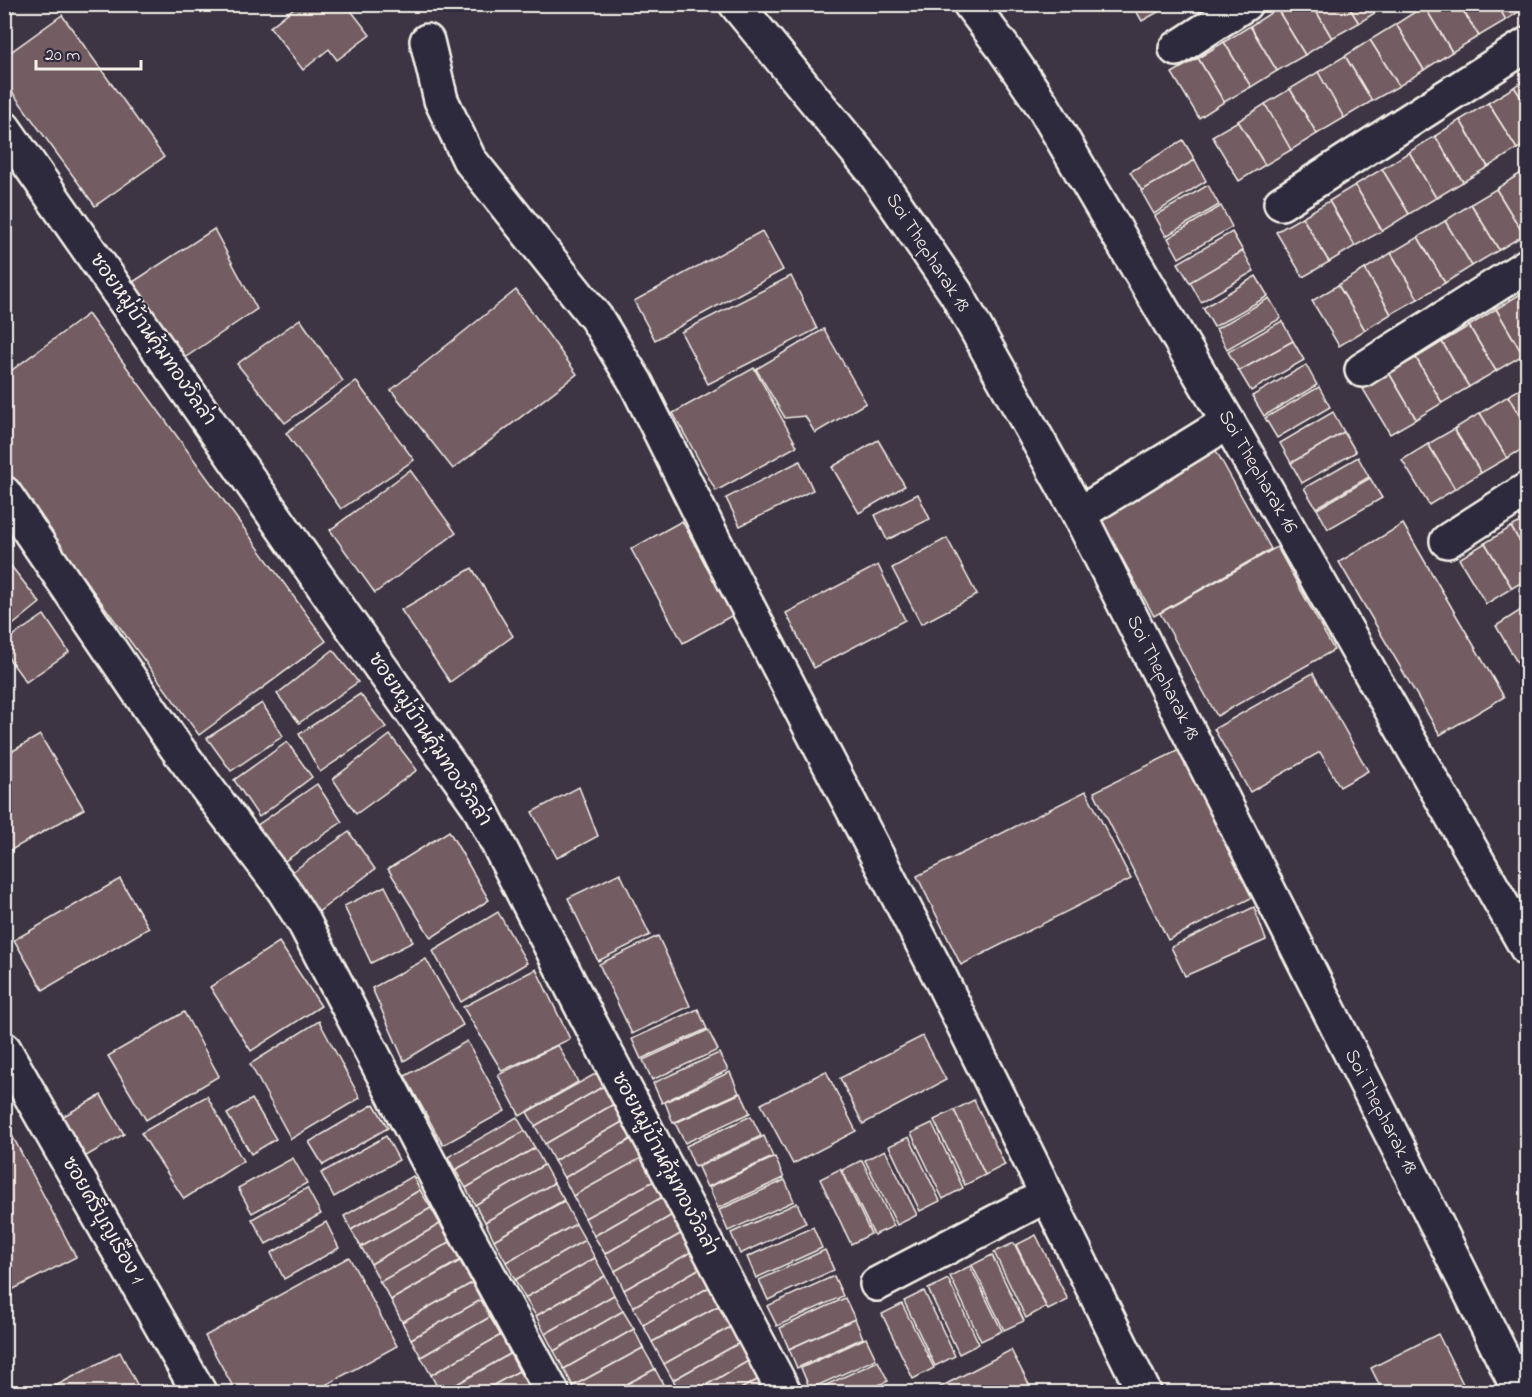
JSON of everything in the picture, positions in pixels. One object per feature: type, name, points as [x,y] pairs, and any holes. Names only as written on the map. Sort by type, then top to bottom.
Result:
[{"type":"street","name":"Soi Thepharak 18","points":[[736,4],[873,171],[956,293],[1079,514],[1520,1392]]},
{"type":"street","name":"Soi Thepharak 16","points":[[969,4],[1002,46],[1043,106],[1228,422],[1527,950]]},
{"type":"street","points":[[1176,49],[1245,4]]},
{"type":"street","points":[[427,41],[441,100],[469,159],[597,319],[636,383],[726,565],[939,975],[1144,1392]]},
{"type":"street","points":[[1281,203],[1527,44]]},
{"type":"street","name":"ซอยหมู่บ้านคุ้มทองวิลล่า","points":[[4,128],[478,805],[784,1392]]},
{"type":"street","points":[[1362,370],[1527,265]]},
{"type":"street","points":[[1079,514],[1228,422]]},
{"type":"street","points":[[1447,541],[1527,489]]},
{"type":"street","points":[[4,494],[176,747],[283,889],[306,924],[459,1220],[552,1392]]},
{"type":"street","name":"ซอยศรีบุญเรือง 1","points":[[4,1049],[199,1392]]},
{"type":"street","points":[[877,1284],[1047,1195]]},
{"type":"building","points":[[4,4],[22,4],[4,17]]},
{"type":"building","points":[[299,4],[346,4],[370,35],[337,60],[329,49],[303,70],[270,27]]},
{"type":"building","points":[[1132,4],[1168,4],[1169,6],[1142,21]]},
{"type":"building","points":[[1285,4],[1312,4],[1332,38],[1305,55],[1277,9]]},
{"type":"building","points":[[1312,4],[1347,4],[1359,23],[1332,38]]},
{"type":"building","points":[[1347,4],[1383,4],[1384,7],[1359,23]]},
{"type":"building","points":[[1427,4],[1459,4],[1479,36],[1452,52],[1424,6]]},
{"type":"building","points":[[1459,4],[1497,4],[1506,20],[1479,36]]},
{"type":"building","points":[[1497,4],[1528,4],[1528,6],[1506,20]]},
{"type":"building","points":[[1424,6],[1452,52],[1424,70],[1396,24]]},
{"type":"building","points":[[1277,9],[1305,55],[1277,71],[1250,26]]},
{"type":"building","points":[[62,15],[164,157],[95,206],[4,81],[4,57]]},
{"type":"building","points":[[1396,24],[1424,70],[1399,86],[1370,40]]},
{"type":"building","points":[[1250,26],[1277,71],[1251,87],[1224,42]]},
{"type":"building","points":[[1370,40],[1399,86],[1372,101],[1345,56]]},
{"type":"building","points":[[1224,42],[1251,87],[1224,102],[1198,58]]},
{"type":"building","points":[[1345,56],[1372,101],[1344,118],[1318,72]]},
{"type":"building","points":[[1198,58],[1224,102],[1199,118],[1172,73]]},
{"type":"building","points":[[1318,72],[1344,118],[1317,134],[1290,89]]},
{"type":"building","points":[[1528,77],[1528,108],[1514,87]]},
{"type":"building","points":[[1514,87],[1528,108],[1528,143],[1517,149],[1488,103]]},
{"type":"building","points":[[1290,89],[1317,134],[1291,150],[1265,104]]},
{"type":"building","points":[[1488,103],[1517,149],[1488,167],[1460,120]]},
{"type":"building","points":[[1265,104],[1291,150],[1265,165],[1238,121]]},
{"type":"building","points":[[1460,120],[1488,167],[1463,182],[1435,136]]},
{"type":"building","points":[[1238,121],[1265,165],[1239,181],[1212,136]]},
{"type":"building","points":[[1435,136],[1463,182],[1436,198],[1409,152]]},
{"type":"building","points":[[1183,140],[1195,160],[1142,191],[1130,172]]},
{"type":"building","points":[[1409,152],[1436,198],[1409,214],[1382,169]]},
{"type":"building","points":[[1195,160],[1206,181],[1154,214],[1141,191]]},
{"type":"building","points":[[1382,169],[1409,214],[1382,231],[1355,185]]},
{"type":"building","points":[[1524,171],[1528,177],[1528,233],[1524,235],[1496,189]]},
{"type":"building","points":[[1208,185],[1219,205],[1166,236],[1155,216]]},
{"type":"building","points":[[1355,185],[1382,231],[1355,246],[1329,201]]},
{"type":"building","points":[[1496,189],[1524,235],[1499,250],[1471,204]]},
{"type":"building","points":[[1329,201],[1355,246],[1329,262],[1302,217]]},
{"type":"building","points":[[1471,204],[1499,250],[1472,266],[1445,221]]},
{"type":"building","points":[[1221,206],[1232,227],[1179,258],[1168,238]]},
{"type":"building","points":[[1302,217],[1329,262],[1303,277],[1276,232]]},
{"type":"building","points":[[1445,221],[1472,266],[1445,283],[1418,237]]},
{"type":"building","points":[[214,229],[257,309],[183,359],[133,282]]},
{"type":"building","points":[[762,231],[783,270],[655,340],[634,301]]},
{"type":"building","points":[[1232,232],[1243,251],[1190,283],[1178,263]]},
{"type":"building","points":[[1418,237],[1445,283],[1418,299],[1391,253]]},
{"type":"building","points":[[1243,251],[1254,271],[1201,302],[1190,282]]},
{"type":"building","points":[[1391,253],[1418,299],[1391,314],[1365,269]]},
{"type":"building","points":[[1365,269],[1391,314],[1365,330],[1338,285]]},
{"type":"building","points":[[791,276],[817,329],[708,384],[681,332]]},
{"type":"building","points":[[1256,276],[1268,296],[1214,327],[1203,308]]},
{"type":"building","points":[[1338,285],[1365,330],[1339,346],[1312,301]]},
{"type":"building","points":[[1528,289],[1528,302],[1522,293]]},
{"type":"building","points":[[516,290],[577,374],[453,469],[391,390]]},
{"type":"building","points":[[1522,293],[1528,302],[1528,352],[1523,355],[1496,309]]},
{"type":"building","points":[[1269,298],[1281,318],[1227,349],[1216,329]]},
{"type":"building","points":[[1496,309],[1523,355],[1496,371],[1469,326]]},
{"type":"building","points":[[88,314],[326,641],[199,735],[4,470],[4,376]]},
{"type":"building","points":[[300,319],[343,381],[285,423],[237,364]]},
{"type":"building","points":[[1282,321],[1293,341],[1239,371],[1228,352]]},
{"type":"building","points":[[1469,326],[1496,371],[1469,387],[1442,342]]},
{"type":"building","points":[[824,329],[866,403],[815,433],[805,416],[785,418],[756,369]]},
{"type":"building","points":[[1293,341],[1304,360],[1251,391],[1239,371]]},
{"type":"building","points":[[1442,342],[1469,387],[1442,403],[1416,358]]},
{"type":"building","points":[[1416,358],[1442,403],[1416,419],[1389,373]]},
{"type":"building","points":[[1306,365],[1317,385],[1264,416],[1252,396]]},
{"type":"building","points":[[754,368],[797,446],[716,491],[673,413]]},
{"type":"building","points":[[1389,373],[1416,419],[1390,434],[1363,389]]},
{"type":"building","points":[[356,381],[414,460],[341,509],[286,433]]},
{"type":"building","points":[[1528,384],[1528,430],[1508,396]]},
{"type":"building","points":[[1319,387],[1330,407],[1277,438],[1265,418]]},
{"type":"building","points":[[1508,396],[1528,430],[1528,446],[1507,458],[1480,413]]},
{"type":"building","points":[[1333,412],[1344,432],[1291,463],[1280,443]]},
{"type":"building","points":[[1480,413],[1507,458],[1481,473],[1454,429]]},
{"type":"building","points":[[1454,429],[1481,473],[1455,489],[1428,444]]},
{"type":"building","points":[[1344,432],[1356,452],[1302,483],[1291,463]]},
{"type":"building","points":[[878,440],[905,486],[859,513],[832,467]]},
{"type":"building","points":[[1428,444],[1455,489],[1429,505],[1402,460]]},
{"type":"building","points":[[1214,447],[1271,549],[1154,616],[1097,513]]},
{"type":"building","points":[[1358,457],[1369,477],[1316,508],[1304,488]]},
{"type":"building","points":[[800,461],[813,490],[740,526],[726,498]]},
{"type":"building","points":[[410,470],[456,533],[375,593],[330,530]]},
{"type":"building","points":[[1370,478],[1382,498],[1328,529],[1317,509]]},
{"type":"building","points":[[918,494],[930,519],[887,540],[875,515]]},
{"type":"building","points":[[1528,518],[1528,555],[1511,527]]},
{"type":"building","points":[[682,521],[733,615],[683,643],[631,549]]},
{"type":"building","points":[[1403,524],[1504,697],[1440,735],[1339,562]]},
{"type":"building","points":[[1511,527],[1528,555],[1528,579],[1512,588],[1485,543]]},
{"type":"building","points":[[947,538],[977,595],[921,624],[892,568]]},
{"type":"building","points":[[1485,543],[1512,588],[1486,604],[1459,559]]},
{"type":"building","points":[[1277,547],[1334,650],[1217,716],[1160,613]]},
{"type":"building","points":[[4,557],[40,603],[4,632]]},
{"type":"building","points":[[878,565],[905,620],[814,668],[786,613]]},
{"type":"building","points":[[472,568],[513,636],[450,682],[401,610]]},
{"type":"building","points":[[1528,606],[1528,620],[1521,610]]},
{"type":"building","points":[[1521,610],[1528,620],[1528,667],[1522,671],[1496,626]]},
{"type":"building","points":[[44,615],[69,652],[26,682],[4,652],[4,642]]},
{"type":"building","points":[[333,650],[358,682],[299,723],[277,694]]},
{"type":"building","points":[[1313,673],[1368,771],[1340,787],[1320,752],[1250,792],[1214,729]]},
{"type":"building","points":[[360,694],[386,727],[320,772],[299,734]]},
{"type":"building","points":[[262,703],[283,736],[231,771],[207,738]]},
{"type":"building","points":[[40,735],[84,809],[4,854],[4,756]]},
{"type":"building","points":[[390,735],[417,770],[356,814],[333,779]]},
{"type":"building","points":[[287,742],[312,777],[259,817],[234,780]]},
{"type":"building","points":[[1179,750],[1253,897],[1168,940],[1094,792]]},
{"type":"building","points":[[317,784],[342,822],[282,863],[256,826]]},
{"type":"building","points":[[579,787],[598,836],[557,858],[532,812]]},
{"type":"building","points":[[1086,791],[1131,879],[961,965],[917,876]]},
{"type":"building","points":[[449,831],[489,900],[431,938],[388,869]]},
{"type":"building","points":[[349,832],[375,869],[317,913],[289,874]]},
{"type":"building","points":[[620,873],[650,935],[598,961],[568,898]]},
{"type":"building","points":[[120,879],[149,928],[43,990],[14,940]]},
{"type":"building","points":[[385,886],[413,942],[371,963],[344,906]]},
{"type":"building","points":[[1254,907],[1266,940],[1185,976],[1171,947]]},
{"type":"building","points":[[498,912],[527,963],[461,1002],[433,951]]},
{"type":"building","points":[[658,936],[690,1006],[632,1034],[599,964]]},
{"type":"building","points":[[279,942],[321,1006],[251,1051],[210,987]]},
{"type":"building","points":[[426,959],[463,1025],[404,1061],[372,988]]},
{"type":"building","points":[[536,969],[570,1039],[502,1071],[463,1007]]},
{"type":"building","points":[[698,1009],[707,1029],[641,1059],[632,1039]]},
{"type":"building","points":[[184,1012],[219,1076],[146,1120],[108,1056]]},
{"type":"building","points":[[319,1021],[360,1098],[291,1139],[250,1064]]},
{"type":"building","points":[[708,1030],[718,1050],[652,1080],[643,1060]]},
{"type":"building","points":[[923,1036],[946,1080],[863,1124],[840,1078]]},
{"type":"building","points":[[467,1041],[505,1111],[443,1145],[405,1076]]},
{"type":"building","points":[[558,1045],[578,1082],[520,1116],[498,1075]]},
{"type":"building","points":[[719,1053],[728,1070],[662,1103],[653,1083]]},
{"type":"building","points":[[826,1071],[856,1131],[793,1164],[761,1104]]},
{"type":"building","points":[[730,1072],[739,1093],[673,1123],[665,1102]]},
{"type":"building","points":[[597,1073],[604,1086],[535,1126],[527,1112]]},
{"type":"building","points":[[604,1086],[614,1104],[545,1144],[535,1126]]},
{"type":"building","points":[[741,1093],[750,1113],[685,1143],[675,1123]]},
{"type":"building","points":[[101,1095],[124,1134],[83,1158],[60,1118]]},
{"type":"building","points":[[207,1096],[243,1161],[184,1199],[141,1133]]},
{"type":"building","points":[[252,1099],[276,1139],[251,1154],[227,1114]]},
{"type":"building","points":[[974,1100],[1005,1165],[985,1175],[954,1110]]},
{"type":"building","points":[[374,1104],[388,1128],[323,1165],[309,1142]]},
{"type":"building","points":[[614,1104],[624,1121],[554,1161],[545,1144]]},
{"type":"building","points":[[954,1110],[985,1175],[965,1185],[934,1120]]},
{"type":"building","points":[[751,1116],[761,1136],[695,1167],[686,1146]]},
{"type":"building","points":[[517,1117],[525,1131],[455,1170],[448,1157]]},
{"type":"building","points":[[4,1120],[76,1257],[4,1294]]},
{"type":"building","points":[[624,1121],[633,1138],[564,1178],[554,1161]]},
{"type":"building","points":[[932,1123],[963,1188],[943,1199],[911,1133]]},
{"type":"building","points":[[525,1131],[535,1148],[466,1188],[455,1170]]},
{"type":"building","points":[[386,1136],[399,1160],[334,1197],[321,1173]]},
{"type":"building","points":[[764,1136],[773,1157],[707,1187],[698,1167]]},
{"type":"building","points":[[909,1137],[940,1201],[920,1211],[889,1146]]},
{"type":"building","points":[[633,1138],[644,1157],[573,1196],[564,1178]]},
{"type":"building","points":[[535,1148],[544,1165],[475,1205],[466,1188]]},
{"type":"building","points":[[885,1150],[917,1215],[897,1225],[865,1160]]},
{"type":"building","points":[[643,1157],[656,1180],[585,1218],[573,1196]]},
{"type":"building","points":[[775,1157],[784,1178],[718,1208],[709,1187]]},
{"type":"building","points":[[293,1158],[307,1183],[252,1213],[238,1188]]},
{"type":"building","points":[[862,1160],[894,1226],[874,1235],[842,1170]]},
{"type":"building","points":[[544,1165],[554,1183],[485,1222],[475,1205]]},
{"type":"building","points":[[840,1169],[871,1234],[851,1244],[820,1179]]},
{"type":"building","points":[[413,1176],[420,1190],[351,1230],[344,1216]]},
{"type":"building","points":[[656,1180],[664,1196],[594,1236],[585,1218]]},
{"type":"building","points":[[785,1180],[794,1201],[728,1231],[719,1210]]},
{"type":"building","points":[[554,1183],[564,1200],[494,1240],[485,1222]]},
{"type":"building","points":[[307,1188],[321,1214],[266,1244],[252,1219]]},
{"type":"building","points":[[420,1190],[431,1208],[361,1247],[351,1230]]},
{"type":"building","points":[[664,1196],[674,1214],[605,1254],[594,1236]]},
{"type":"building","points":[[564,1201],[576,1224],[506,1262],[494,1240]]},
{"type":"building","points":[[797,1203],[806,1223],[740,1254],[731,1233]]},
{"type":"building","points":[[431,1208],[440,1224],[371,1264],[361,1247]]},
{"type":"building","points":[[674,1214],[684,1232],[615,1271],[605,1254]]},
{"type":"building","points":[[326,1222],[339,1248],[284,1279],[271,1253]]},
{"type":"building","points":[[440,1224],[450,1242],[380,1282],[371,1264]]},
{"type":"building","points":[[576,1224],[585,1240],[515,1280],[506,1262]]},
{"type":"building","points":[[813,1227],[822,1248],[756,1278],[747,1257]]},
{"type":"building","points":[[684,1232],[693,1251],[624,1290],[615,1271]]},
{"type":"building","points":[[1036,1235],[1068,1300],[1048,1310],[1016,1245]]},
{"type":"building","points":[[585,1240],[595,1258],[525,1298],[515,1280]]},
{"type":"building","points":[[450,1242],[460,1260],[391,1300],[380,1282]]},
{"type":"building","points":[[1014,1243],[1046,1307],[1026,1318],[994,1252]]},
{"type":"building","points":[[825,1250],[834,1270],[768,1300],[759,1280]]},
{"type":"building","points":[[693,1251],[702,1267],[633,1307],[624,1290]]},
{"type":"building","points":[[992,1255],[1024,1321],[1004,1330],[972,1265]]},
{"type":"building","points":[[349,1257],[397,1346],[313,1392],[236,1392],[205,1336]]},
{"type":"building","points":[[595,1258],[605,1276],[536,1316],[525,1298]]},
{"type":"building","points":[[460,1261],[472,1283],[402,1322],[391,1300]]},
{"type":"building","points":[[970,1266],[1002,1331],[981,1341],[950,1276]]},
{"type":"building","points":[[702,1267],[713,1285],[643,1325],[633,1307]]},
{"type":"building","points":[[605,1276],[614,1295],[545,1334],[536,1316]]},
{"type":"building","points":[[834,1276],[843,1296],[777,1326],[767,1306]]},
{"type":"building","points":[[948,1279],[979,1344],[959,1354],[928,1289]]},
{"type":"building","points":[[472,1283],[481,1300],[411,1339],[402,1322]]},
{"type":"building","points":[[713,1285],[722,1304],[652,1342],[643,1325]]},
{"type":"building","points":[[924,1291],[955,1356],[935,1366],[904,1301]]},
{"type":"building","points":[[614,1295],[623,1311],[554,1351],[545,1334]]},
{"type":"building","points":[[845,1298],[855,1319],[789,1349],[780,1328]]},
{"type":"building","points":[[481,1300],[490,1317],[421,1357],[411,1339]]},
{"type":"building","points":[[722,1304],[734,1325],[664,1364],[652,1342]]},
{"type":"building","points":[[902,1304],[934,1368],[913,1379],[882,1314]]},
{"type":"building","points":[[623,1311],[634,1329],[564,1369],[554,1351]]},
{"type":"building","points":[[490,1317],[501,1335],[431,1375],[421,1357]]},
{"type":"building","points":[[855,1319],[863,1338],[797,1368],[789,1349]]},
{"type":"building","points":[[734,1325],[743,1341],[673,1380],[664,1364]]},
{"type":"building","points":[[634,1329],[643,1348],[573,1386],[564,1369]]},
{"type":"building","points":[[1438,1334],[1467,1392],[1383,1392],[1371,1368]]},
{"type":"building","points":[[501,1335],[510,1354],[440,1392],[431,1375]]},
{"type":"building","points":[[866,1338],[876,1359],[810,1389],[801,1368]]},
{"type":"building","points":[[743,1341],[752,1359],[694,1392],[680,1392],[673,1380]]},
{"type":"building","points":[[643,1348],[655,1369],[612,1392],[576,1392],[573,1386]]},
{"type":"building","points":[[1011,1350],[1033,1392],[931,1392]]},
{"type":"building","points":[[120,1352],[141,1392],[44,1392]]},
{"type":"building","points":[[510,1354],[519,1371],[481,1392],[443,1392]]},
{"type":"building","points":[[752,1359],[763,1377],[735,1392],[694,1392]]},
{"type":"building","points":[[878,1361],[888,1381],[862,1392],[813,1391]]},
{"type":"building","points":[[655,1369],[664,1386],[652,1392],[612,1392]]},
{"type":"building","points":[[519,1371],[530,1389],[523,1392],[481,1392]]},
{"type":"building","points":[[763,1377],[771,1392],[735,1392]]},
{"type":"building","points":[[664,1386],[668,1392],[652,1392]]}]
